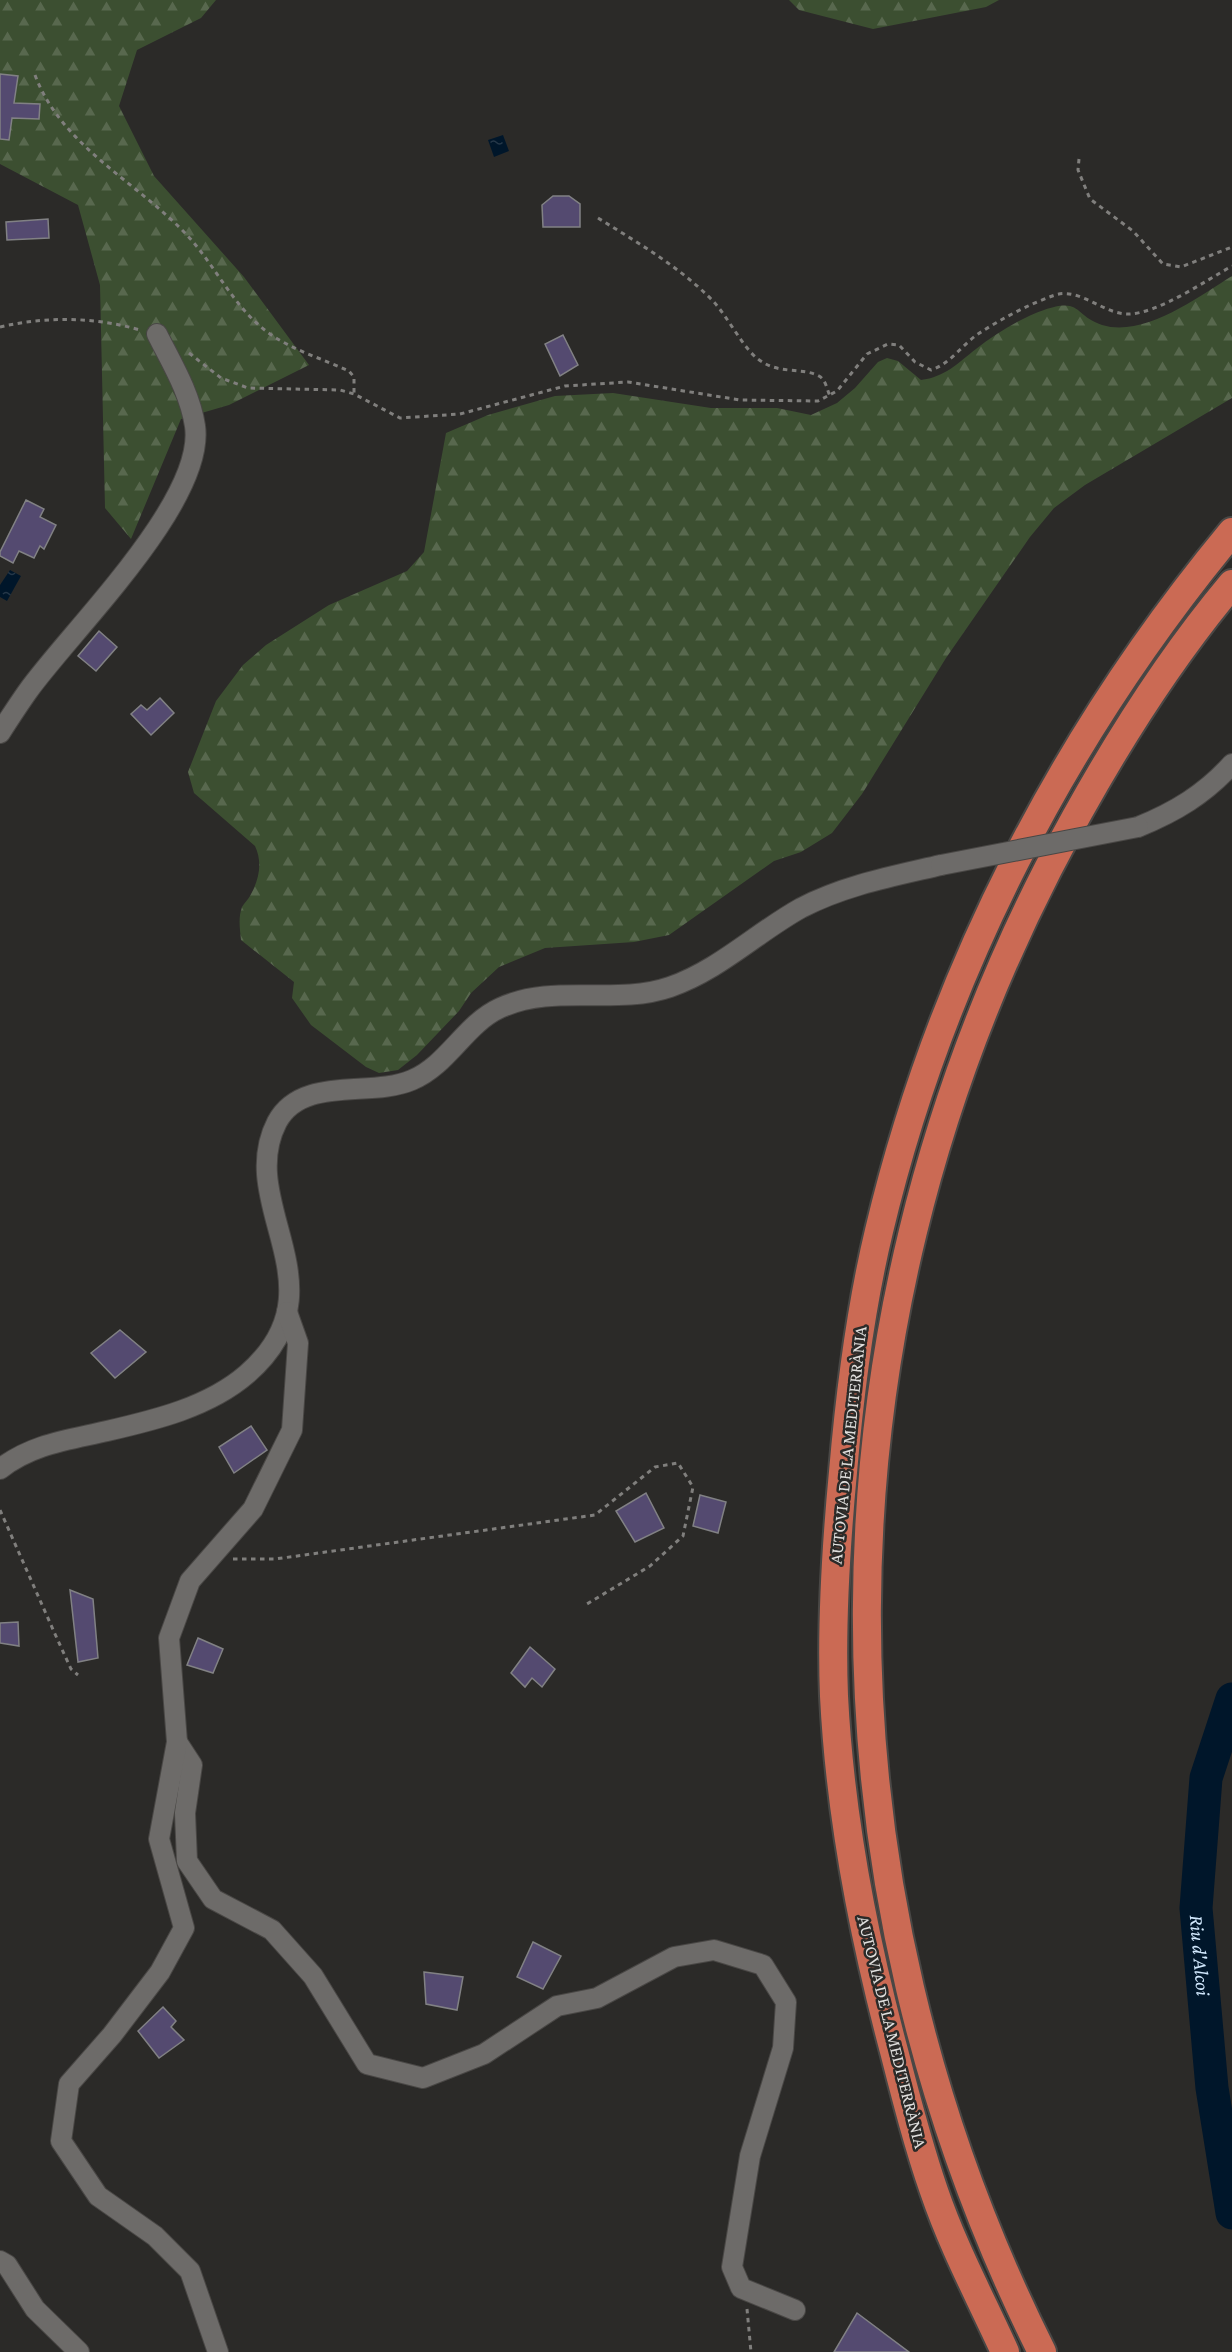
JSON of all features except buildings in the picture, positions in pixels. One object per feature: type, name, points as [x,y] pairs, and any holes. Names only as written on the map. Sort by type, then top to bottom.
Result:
[{"type":"highway","name":"AUTOVIA DE LA MEDITERRÀNIA","points":[[1005,2352],[953,2239],[917,2139],[870,1961],[846,1829],[834,1695],[834,1574],[848,1414],[860,1328],[878,1233],[908,1121],[958,984],[994,901],[1044,805],[1120,680],[1185,589],[1232,532]]},
{"type":"highway","name":"AUTOVIA DE LA MEDITERRÀNIA","points":[[1042,2352],[1014,2296],[966,2180],[945,2119],[915,2017],[881,1837],[870,1739],[867,1560],[872,1485],[900,1280],[929,1168],[968,1048],[1020,924],[1092,785],[1163,675],[1232,584]]},
{"type":"street","points":[[0,733],[28,690],[134,560],[174,502],[183,484],[195,441],[195,427],[184,386],[157,334]]},
{"type":"street","points":[[0,1469],[17,1456],[40,1446],[141,1423],[210,1399],[250,1372],[280,1332],[287,1312],[289,1267],[267,1172],[271,1136],[278,1119],[307,1097],[409,1082],[424,1074],[472,1026],[512,1003],[531,998],[646,993],[670,987],[723,961],[777,922],[834,893],[941,865],[1138,827],[1172,813],[1195,799],[1232,764]]},
{"type":"street","points":[[218,2352],[189,2271],[155,2236],[98,2196],[61,2140],[69,2084],[112,2035],[160,1972],[184,1928],[159,1839],[177,1742],[169,1638],[190,1581],[253,1509],[292,1430],[298,1343],[287,1312]]},
{"type":"street","points":[[177,1742],[192,1765],[185,1813],[187,1861],[213,1899],[272,1930],[313,1976],[368,2064],[423,2078],[484,2054],[557,2006],[597,1998],[674,1957],[714,1950],[763,1965],[786,2002],[783,2048],[750,2156],[732,2267],[741,2288],[795,2310]]},
{"type":"street","points":[[0,2261],[7,2265],[35,2309],[79,2352]]},
{"type":"path","points":[[35,75],[43,95],[63,125],[185,233],[254,320],[268,333],[349,370],[354,377],[354,394]]},
{"type":"path","points":[[1079,159],[1078,170],[1090,199],[1133,231],[1163,264],[1181,267],[1232,248]]},
{"type":"path","points":[[598,218],[657,255],[703,291],[727,317],[756,358],[785,371],[819,376],[825,382],[830,396]]},
{"type":"path","points":[[186,351],[221,378],[248,388],[328,390],[354,394],[400,418],[460,414],[565,386],[628,382],[740,400],[810,402],[830,396],[837,391],[867,354],[878,346],[899,345],[915,362],[931,370],[944,363],[977,334],[1058,294],[1078,297],[1113,313],[1140,312],[1158,306],[1232,266]]},
{"type":"path","points":[[0,327],[75,318],[111,322],[157,334]]},
{"type":"path","points":[[210,1558],[275,1559],[595,1515],[655,1467],[678,1463],[693,1487],[683,1536],[650,1566],[587,1604]]},
{"type":"path","points":[[0,1510],[71,1669],[78,1675]]},
{"type":"path","points":[[745,2290],[751,2352]]},
{"type":"green space","points":[[0,0],[216,0],[201,18],[137,50],[119,106],[154,176],[244,277],[309,365],[229,405],[181,419],[131,539],[105,508],[100,285],[78,205],[0,164]]},
{"type":"green space","points":[[789,0],[999,0],[986,7],[873,29],[799,10]]},
{"type":"green space","points":[[1232,276],[1232,398],[1085,485],[1054,508],[1030,537],[946,658],[862,794],[832,833],[801,852],[774,861],[669,935],[634,942],[545,948],[499,967],[471,993],[459,1011],[417,1055],[398,1070],[379,1073],[366,1067],[311,1025],[292,998],[294,982],[241,940],[241,911],[258,878],[257,852],[255,846],[194,793],[188,772],[216,701],[243,665],[266,645],[329,605],[407,571],[424,552],[446,433],[488,415],[555,396],[613,393],[711,408],[777,408],[811,415],[837,403],[855,388],[878,362],[887,358],[898,361],[921,380],[930,378],[951,369],[1009,326],[1044,310],[1072,307],[1102,325],[1135,326],[1170,313]]},
{"type":"water","points":[[503,135],[509,151],[494,157],[488,140]]},
{"type":"water","points":[[10,570],[21,576],[7,601],[0,597],[0,585]]},
{"type":"waterway","name":"Riu d'Alcoi","points":[[1232,1699],[1206,1778],[1196,1908],[1212,2088],[1232,2213]]}]
